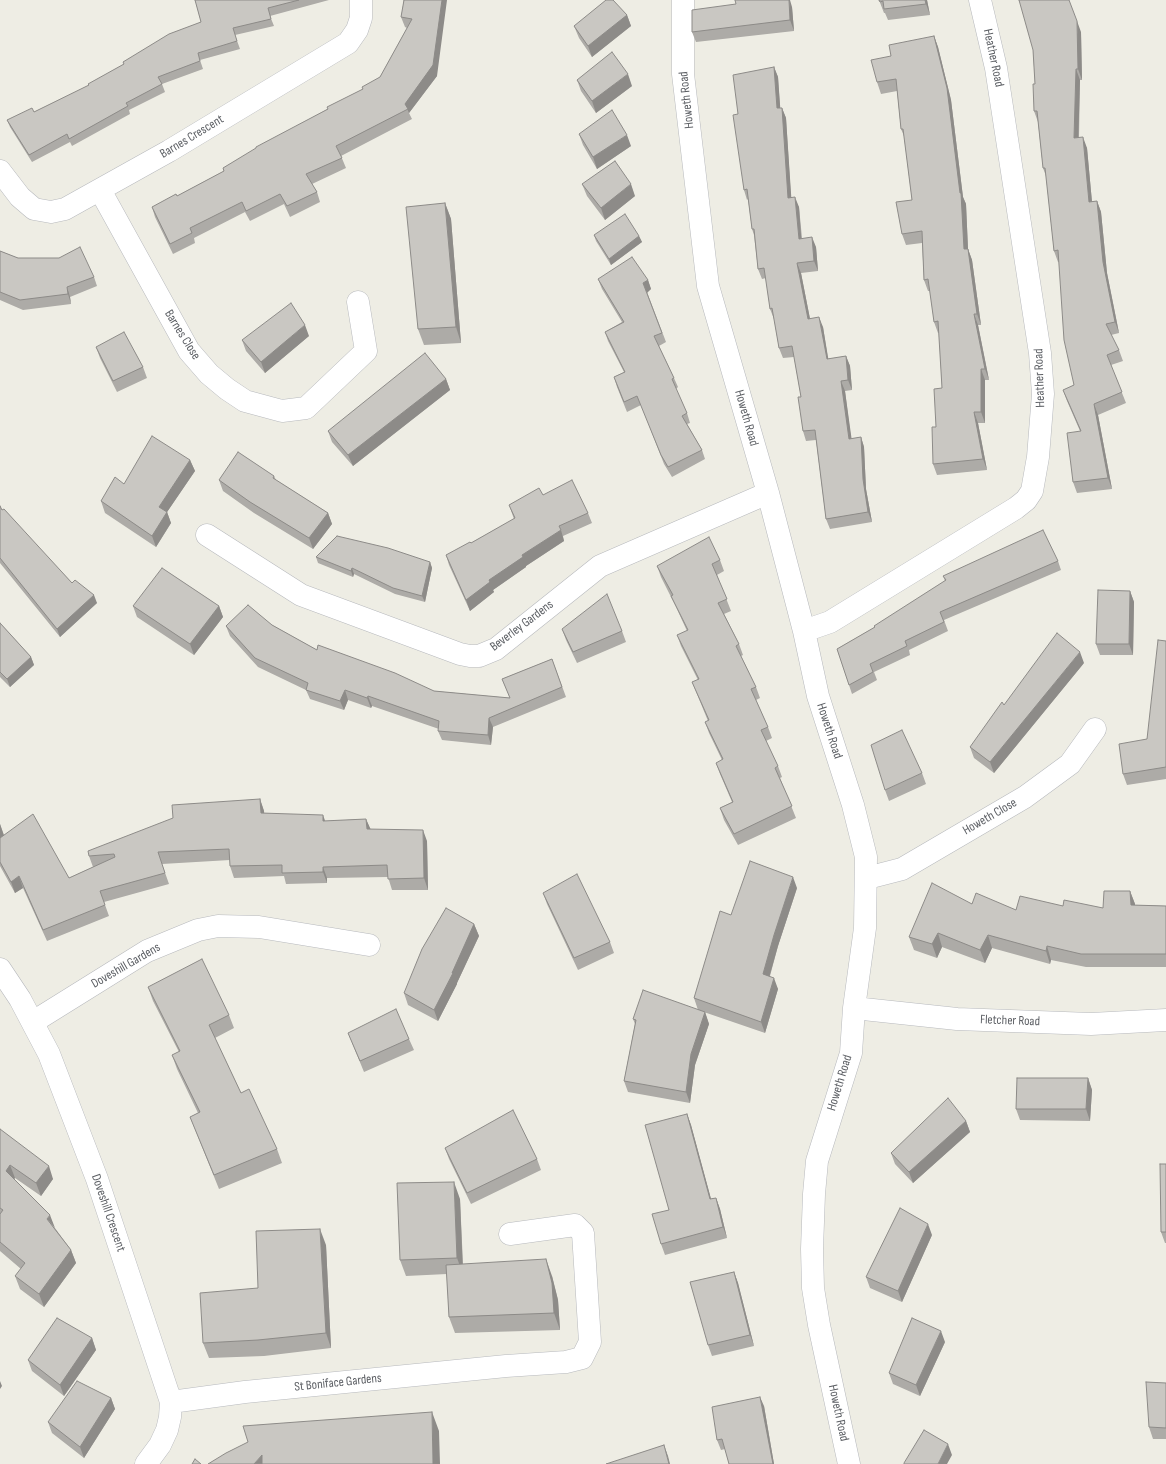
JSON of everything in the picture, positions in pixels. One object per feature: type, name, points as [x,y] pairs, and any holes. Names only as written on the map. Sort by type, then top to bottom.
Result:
[{"type":"street","name":"Barnes Crescent","points":[[0,171],[20,197],[34,209],[51,212],[64,209],[169,151],[348,43],[357,30],[361,18],[361,0]]},
{"type":"street","name":"Howeth Road","points":[[682,0],[683,74],[708,286],[768,493],[804,631],[818,696],[853,805],[866,857],[867,878],[865,928],[854,1008],[851,1053],[828,1122],[817,1161],[812,1249],[813,1288],[819,1325],[849,1464]]},
{"type":"street","name":"Heather Road","points":[[804,631],[830,622],[1016,508],[1026,500],[1032,491],[1038,457],[1042,394],[1040,352],[996,68],[980,0]]},
{"type":"street","name":"Barnes Close","points":[[100,190],[189,351],[209,374],[227,389],[245,401],[282,411],[306,408],[366,351],[358,302]]},
{"type":"street","name":"Beverley Gardens","points":[[207,535],[301,595],[460,654],[480,656],[496,648],[600,566],[768,493]]},
{"type":"street","name":"Howeth Close","points":[[867,878],[902,869],[1025,797],[1070,764],[1095,728]]},
{"type":"street","name":"Doveshill Gardens","points":[[33,1022],[147,950],[198,930],[218,926],[259,927],[369,945]]},
{"type":"street","name":"Doveshill Crescent","points":[[0,970],[20,999],[49,1054],[97,1179],[171,1402],[167,1430],[160,1445],[146,1464]]},
{"type":"street","name":"Fletcher Road","points":[[854,1008],[957,1019],[1091,1024],[1166,1020]]},
{"type":"street","name":"St Boniface Gardens","points":[[171,1402],[245,1392],[506,1366],[566,1362],[582,1358],[590,1342],[583,1233],[575,1225],[510,1234]]},
{"type":"building","points":[[195,0],[299,0],[268,8],[271,19],[233,28],[237,41],[198,53],[200,61],[158,77],[162,84],[126,103],[128,106],[69,139],[67,134],[29,155],[7,120],[32,108],[34,112],[89,85],[88,84],[124,64],[123,62],[169,34],[201,22]]},
{"type":"building","points":[[404,0],[442,0],[433,65],[405,104],[408,109],[336,146],[342,158],[306,174],[317,192],[287,206],[280,194],[246,211],[242,202],[190,228],[192,233],[170,244],[152,207],[176,194],[177,196],[224,171],[223,168],[256,147],[328,109],[327,107],[363,89],[362,87],[380,77],[412,19],[401,17]]},
{"type":"building","points":[[606,0],[613,0],[627,15],[588,46],[574,26]]},
{"type":"building","points":[[735,0],[789,0],[790,20],[692,32],[692,10],[736,4]]},
{"type":"building","points":[[879,0],[925,0],[926,4],[884,9],[883,1],[880,2]]},
{"type":"building","points":[[1019,0],[1069,0],[1077,21],[1078,69],[1076,69],[1074,138],[1083,137],[1089,202],[1097,201],[1103,262],[1115,322],[1106,324],[1119,350],[1107,355],[1122,392],[1094,404],[1108,478],[1073,482],[1067,433],[1081,431],[1063,390],[1074,385],[1064,340],[1058,250],[1054,251],[1037,111],[1034,111],[1033,84],[1035,84],[1033,50]]},
{"type":"building","points":[[934,36],[947,88],[961,193],[964,249],[968,249],[977,314],[974,314],[985,369],[981,369],[981,412],[974,412],[983,459],[933,464],[932,427],[936,427],[934,389],[942,388],[938,321],[934,322],[928,279],[924,280],[922,231],[902,234],[896,202],[912,200],[903,129],[901,129],[896,79],[877,82],[871,60],[891,56],[889,45]]},
{"type":"building","points":[[612,52],[628,74],[592,101],[577,80]]},
{"type":"building","points":[[774,67],[777,108],[782,108],[788,198],[795,197],[799,239],[812,237],[814,261],[797,263],[808,319],[819,317],[827,359],[846,356],[848,380],[841,381],[849,439],[861,437],[863,479],[868,512],[826,519],[815,430],[803,431],[798,397],[801,397],[792,346],[779,348],[772,308],[770,309],[764,268],[758,269],[754,229],[752,229],[747,189],[744,190],[733,115],[738,114],[733,75]]},
{"type":"building","points":[[612,110],[627,135],[593,157],[579,134]]},
{"type":"building","points":[[615,161],[631,184],[601,208],[582,184]]},
{"type":"building","points":[[445,203],[456,327],[418,329],[406,207]]},
{"type":"building","points":[[625,214],[639,236],[609,259],[594,235]]},
{"type":"building","points":[[80,247],[94,277],[67,287],[68,294],[20,300],[0,292],[0,251],[18,258],[59,258]]},
{"type":"building","points":[[632,257],[648,280],[643,283],[662,333],[654,336],[674,378],[672,379],[687,413],[682,416],[702,450],[668,467],[661,455],[637,396],[624,402],[614,377],[625,372],[605,332],[624,322],[598,279]]},
{"type":"building","points":[[291,303],[305,325],[261,362],[242,340]]},
{"type":"building","points":[[124,332],[143,367],[113,381],[96,347]]},
{"type":"building","points":[[425,353],[446,379],[348,455],[328,431]]},
{"type":"building","points":[[152,436],[190,460],[159,507],[167,512],[152,536],[101,501],[115,477],[124,484]]},
{"type":"building","points":[[238,452],[274,476],[273,478],[328,513],[309,538],[250,502],[219,480]]},
{"type":"building","points":[[572,480],[588,513],[559,526],[561,530],[522,555],[523,557],[489,580],[490,582],[466,600],[446,555],[470,542],[471,543],[515,518],[509,505],[539,488],[543,495]]},
{"type":"building","points":[[0,506],[2,510],[4,509],[72,583],[75,580],[94,595],[57,629],[0,558]]},
{"type":"building","points":[[1043,530],[1058,561],[940,612],[944,622],[905,641],[907,646],[870,664],[873,672],[849,685],[837,649],[875,627],[874,626],[946,580],[943,576]]},
{"type":"building","points":[[337,536],[388,548],[430,562],[422,596],[393,588],[352,568],[351,571],[316,557]]},
{"type":"building","points":[[709,537],[720,560],[712,564],[727,599],[718,603],[739,644],[736,646],[756,687],[751,689],[768,727],[761,730],[778,766],[775,768],[792,806],[734,834],[720,808],[733,802],[716,763],[723,759],[705,722],[709,720],[692,682],[699,679],[677,635],[688,630],[671,596],[673,595],[657,566]]},
{"type":"building","points":[[162,568],[219,606],[190,644],[133,606]]},
{"type":"building","points":[[1098,590],[1130,591],[1129,644],[1096,644]]},
{"type":"building","points":[[607,594],[622,631],[573,652],[562,629]]},
{"type":"building","points":[[248,605],[272,625],[317,650],[318,645],[395,673],[434,691],[510,698],[502,679],[552,659],[562,687],[489,718],[488,735],[438,731],[439,721],[368,696],[367,698],[345,690],[340,701],[306,690],[308,683],[255,658],[226,626]]},
{"type":"building","points":[[0,623],[31,657],[7,679],[0,672]]},
{"type":"building","points":[[1057,633],[1080,652],[990,762],[970,747],[1002,702],[1004,705]]},
{"type":"building","points":[[1158,640],[1166,641],[1166,767],[1123,774],[1119,744],[1147,739]]},
{"type":"building","points":[[902,730],[922,773],[885,790],[871,745]]},
{"type":"building","points":[[260,799],[261,813],[323,815],[323,821],[366,819],[367,829],[423,830],[424,878],[388,879],[387,865],[323,867],[323,872],[282,873],[282,865],[230,866],[229,849],[158,852],[165,873],[100,891],[105,905],[43,930],[19,876],[11,882],[0,862],[0,838],[33,814],[69,878],[115,857],[114,854],[89,856],[88,851],[173,818],[172,805]]},
{"type":"building","points":[[750,861],[793,877],[763,974],[774,978],[761,1022],[694,998],[720,911],[731,915]]},
{"type":"building","points":[[577,874],[610,942],[574,958],[543,893]]},
{"type":"building","points":[[932,883],[972,904],[976,893],[1016,910],[1020,896],[1063,906],[1064,900],[1103,908],[1104,891],[1130,891],[1131,905],[1166,906],[1166,954],[1081,954],[1047,946],[1046,951],[988,935],[980,950],[938,933],[932,944],[909,937]]},
{"type":"building","points":[[446,908],[474,924],[453,973],[434,1010],[404,993],[422,949]]},
{"type":"building","points":[[202,959],[229,1015],[209,1025],[241,1093],[249,1089],[277,1149],[214,1175],[190,1117],[200,1112],[172,1055],[180,1051],[148,987]]},
{"type":"building","points":[[643,990],[705,1012],[691,1054],[686,1092],[624,1081],[636,1020],[633,1019]]},
{"type":"building","points":[[396,1009],[409,1039],[360,1061],[348,1033]]},
{"type":"building","points":[[1017,1078],[1088,1078],[1086,1109],[1016,1109]]},
{"type":"building","points":[[948,1098],[966,1121],[909,1172],[891,1153]]},
{"type":"building","points":[[513,1110],[537,1159],[467,1193],[445,1148]]},
{"type":"building","points":[[687,1114],[710,1199],[716,1198],[723,1227],[661,1244],[652,1214],[669,1210],[645,1125]]},
{"type":"building","points":[[0,1129],[49,1166],[36,1183],[10,1165],[6,1171],[50,1215],[47,1219],[71,1250],[39,1294],[15,1276],[25,1263],[0,1242],[0,1214],[3,1210],[0,1208]]},
{"type":"building","points":[[1160,1164],[1166,1164],[1166,1232],[1161,1232]]},
{"type":"building","points":[[454,1182],[457,1258],[400,1260],[397,1183]]},
{"type":"building","points":[[900,1208],[928,1224],[898,1291],[866,1277]]},
{"type":"building","points":[[320,1229],[326,1333],[258,1340],[203,1343],[200,1293],[258,1288],[256,1231]]},
{"type":"building","points":[[546,1259],[552,1283],[554,1313],[449,1317],[446,1265]]},
{"type":"building","points":[[734,1272],[750,1335],[708,1345],[690,1282]]},
{"type":"building","points":[[57,1318],[92,1338],[60,1385],[28,1360]]},
{"type":"building","points":[[912,1318],[941,1331],[916,1385],[889,1373]]},
{"type":"building","points":[[77,1381],[111,1398],[80,1447],[48,1422]]},
{"type":"building","points":[[1146,1382],[1166,1383],[1166,1428],[1149,1427]]},
{"type":"building","points":[[760,1397],[773,1464],[729,1464],[722,1439],[717,1440],[712,1407]]},
{"type":"building","points":[[432,1412],[433,1464],[262,1464],[262,1455],[254,1464],[208,1464],[248,1442],[243,1426]]},
{"type":"building","points":[[924,1430],[948,1444],[938,1464],[904,1464],[904,1463]]},
{"type":"building","points":[[664,1445],[669,1464],[606,1464]]},
{"type":"building","points":[[195,1459],[201,1464],[192,1464]]}]
